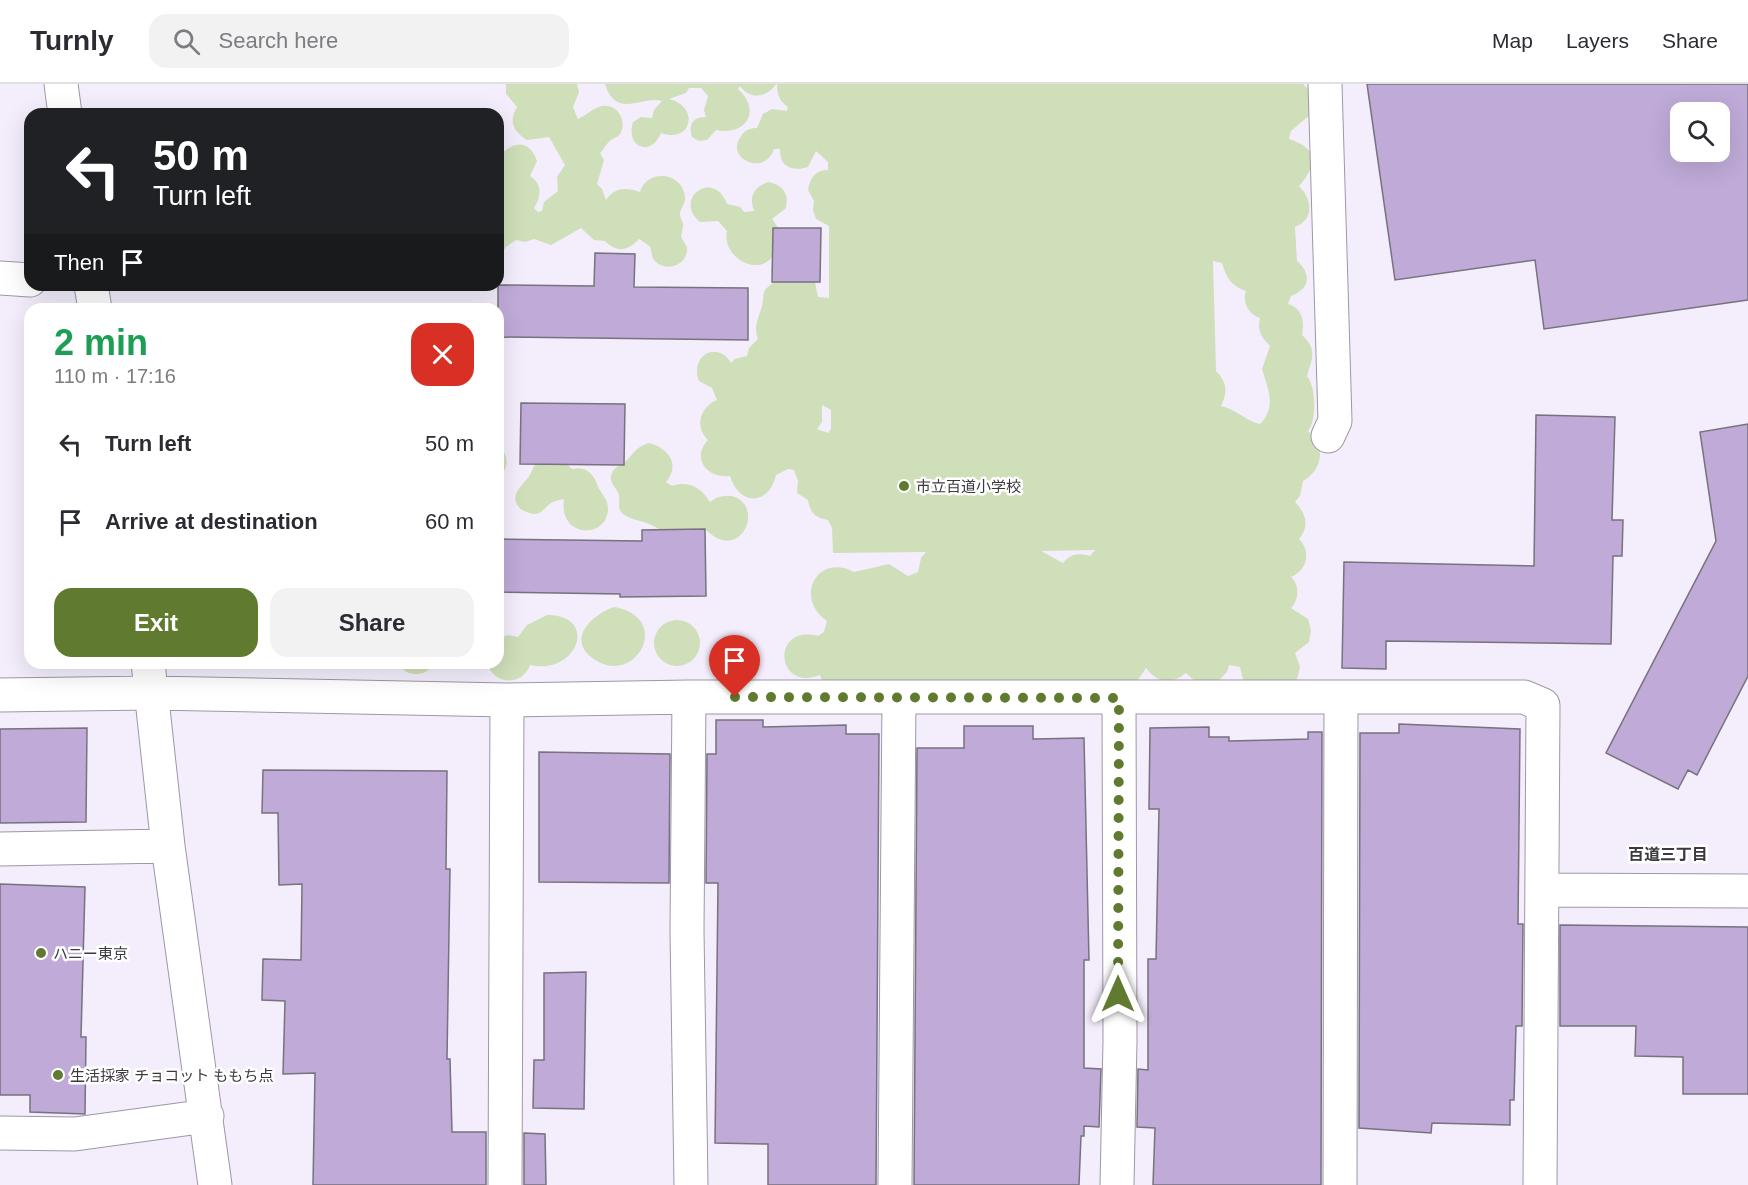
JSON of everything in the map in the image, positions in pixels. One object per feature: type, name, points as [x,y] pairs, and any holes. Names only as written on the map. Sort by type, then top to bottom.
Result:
[{"type":"street","points":[[61,84],[64,108]]},
{"type":"street","points":[[1325,84],[1335,421],[1328,436]]},
{"type":"street","points":[[0,278],[24,280]]},
{"type":"street","points":[[0,695],[150,678],[507,699],[688,697],[1524,698],[1543,705],[1540,1185]]},
{"type":"street","points":[[150,678],[168,846],[215,1185]]},
{"type":"street","points":[[688,697],[691,1185]]},
{"type":"street","points":[[895,1185],[899,697]]},
{"type":"street","points":[[1117,1185],[1120,1041],[1119,698]]},
{"type":"street","points":[[1340,1185],[1341,698]]},
{"type":"street","points":[[505,1185],[507,699]]},
{"type":"street","points":[[0,849],[168,846]]},
{"type":"street","points":[[1543,890],[1748,891]]},
{"type":"street","points":[[0,1133],[75,1134],[207,1116]]},
{"type":"green space","points":[[506,84],[577,84],[579,92],[573,107],[578,119],[602,106],[616,110],[622,119],[622,129],[620,134],[610,141],[600,153],[604,160],[597,184],[602,189],[606,200],[621,189],[640,192],[644,184],[657,176],[672,178],[678,182],[685,197],[680,214],[683,225],[681,236],[687,248],[684,259],[675,266],[664,266],[654,260],[650,247],[639,239],[627,248],[618,249],[605,241],[594,240],[581,228],[551,245],[534,239],[525,242],[516,240],[504,250],[504,152],[515,146],[525,145],[533,153],[537,161],[530,176],[537,183],[540,191],[534,208],[538,212],[542,211],[544,202],[558,191],[557,177],[565,165],[549,137],[527,140],[519,134],[513,122],[517,107],[506,94]]},
{"type":"green space","points":[[605,84],[776,84],[768,92],[758,96],[749,94],[740,86],[738,89],[749,106],[747,120],[735,129],[716,130],[707,140],[699,141],[692,137],[691,125],[698,118],[706,117],[704,110],[708,96],[701,88],[689,88],[686,93],[669,99],[679,103],[685,109],[688,123],[685,129],[671,135],[661,133],[657,141],[646,147],[640,146],[633,138],[631,131],[633,122],[641,117],[652,118],[654,110],[662,101],[623,104],[610,95]]},
{"type":"green space","points":[[777,84],[1303,84],[1310,91],[1311,114],[1291,131],[1289,139],[1305,147],[1312,158],[1310,171],[1299,186],[1309,203],[1308,214],[1306,219],[1295,227],[1297,261],[1305,271],[1307,281],[1302,289],[1291,296],[1288,304],[1299,312],[1303,320],[1302,335],[1312,350],[1307,376],[1314,395],[1314,412],[1308,431],[1314,437],[1320,451],[1318,464],[1310,476],[1303,481],[1300,496],[1295,502],[1305,520],[1305,529],[1299,539],[1305,549],[1306,560],[1301,570],[1291,577],[1296,584],[1297,593],[1296,601],[1291,608],[1308,619],[1311,630],[1309,642],[1295,653],[1300,667],[1296,683],[1244,684],[1240,667],[1229,665],[1227,672],[1218,681],[1195,681],[1186,673],[1181,677],[1165,681],[1155,677],[1146,668],[1137,681],[824,686],[820,675],[805,678],[794,675],[787,667],[784,658],[786,648],[792,640],[802,635],[818,636],[824,632],[827,621],[817,611],[812,601],[811,590],[814,580],[821,573],[830,568],[841,568],[854,572],[889,564],[908,576],[918,572],[921,558],[926,552],[833,553],[832,528],[828,520],[814,514],[808,500],[797,493],[798,481],[794,470],[788,469],[776,475],[767,492],[761,497],[754,498],[740,493],[730,476],[708,471],[701,460],[703,447],[708,440],[701,429],[701,418],[706,407],[717,400],[712,388],[699,381],[698,364],[706,354],[713,352],[719,352],[731,363],[735,359],[747,356],[749,348],[758,339],[757,322],[764,292],[775,282],[771,270],[776,260],[815,282],[818,297],[829,298],[829,226],[816,219],[813,210],[814,201],[808,190],[814,176],[820,171],[828,170],[828,162],[816,151],[808,167],[797,169],[784,164],[780,149],[774,149],[763,162],[755,163],[748,162],[738,152],[737,144],[741,136],[752,128],[757,128],[763,114],[772,109],[787,111],[788,107],[778,94]],"holes":[[[1213,261],[1222,263],[1230,280],[1246,291],[1247,307],[1252,314],[1260,318],[1260,333],[1270,346],[1262,369],[1270,404],[1260,424],[1221,406],[1225,396],[1225,387],[1216,371]],[[822,405],[831,410],[831,429],[828,433],[817,429],[822,422]],[[1095,550],[1090,556],[1075,555],[1063,563],[1041,551]]]},
{"type":"green space","points":[[768,182],[784,190],[787,198],[786,208],[772,219],[779,229],[775,253],[768,261],[760,265],[752,265],[736,257],[727,241],[727,231],[718,221],[700,222],[693,213],[691,204],[698,191],[713,188],[721,193],[727,204],[740,207],[744,212],[754,211],[752,197],[759,187]]},
{"type":"green space","points":[[649,443],[662,449],[670,458],[672,469],[666,482],[672,486],[684,484],[694,486],[710,502],[725,496],[741,501],[747,509],[748,519],[745,529],[739,536],[730,540],[719,539],[706,530],[702,534],[666,536],[654,526],[626,516],[620,511],[619,495],[611,474],[637,450]]},
{"type":"green space","points":[[504,452],[507,462],[504,471]]},
{"type":"green space","points":[[539,459],[562,459],[572,469],[580,468],[590,473],[608,505],[606,519],[600,526],[592,530],[575,527],[568,521],[564,512],[564,499],[552,502],[535,514],[524,511],[518,506],[516,494]]},
{"type":"green space","points":[[614,607],[633,614],[642,624],[645,637],[642,649],[633,659],[621,665],[607,665],[591,657],[584,650],[582,635],[591,621]]},
{"type":"green space","points":[[547,615],[563,618],[573,624],[577,634],[576,644],[570,654],[560,662],[546,666],[530,665],[521,677],[514,680],[495,676],[490,669],[504,669],[504,636],[518,637],[527,625]]},
{"type":"green space","points":[[677,620],[693,627],[700,643],[693,659],[677,666],[661,659],[654,643],[661,627]]},
{"type":"green space","points":[[403,669],[429,669],[421,674],[411,674]]},
{"type":"building","points":[[1367,84],[1748,84],[1748,300],[1544,329],[1535,260],[1395,280]]},
{"type":"building","points":[[773,228],[821,228],[820,282],[772,282]]},
{"type":"building","points":[[595,253],[635,254],[634,287],[748,288],[748,340],[504,337],[504,303],[498,303],[498,291],[504,291],[504,285],[594,286]]},
{"type":"building","points":[[521,403],[625,404],[624,465],[520,464]]},
{"type":"building","points":[[1536,415],[1615,417],[1612,520],[1623,520],[1622,556],[1613,556],[1611,644],[1386,641],[1386,669],[1342,668],[1344,562],[1534,566]]},
{"type":"building","points":[[1748,424],[1748,676],[1697,775],[1688,770],[1678,789],[1606,753],[1716,541],[1700,432]]},
{"type":"building","points":[[705,529],[706,596],[620,597],[620,594],[504,592],[504,539],[642,541],[642,530]]},
{"type":"building","points":[[716,720],[763,720],[763,727],[846,725],[846,734],[879,734],[876,1185],[768,1185],[768,1144],[715,1143],[718,883],[706,883],[707,754],[716,754]]},
{"type":"building","points":[[1399,724],[1520,729],[1518,924],[1523,924],[1522,1026],[1516,1026],[1514,1100],[1510,1100],[1510,1125],[1432,1123],[1431,1133],[1359,1128],[1360,733],[1399,733]]},
{"type":"building","points":[[964,726],[1033,726],[1033,739],[1084,738],[1089,960],[1084,960],[1084,1068],[1101,1069],[1099,1127],[1084,1126],[1084,1136],[1081,1136],[1079,1185],[914,1185],[917,748],[964,748]]},
{"type":"building","points":[[1209,727],[1209,737],[1229,737],[1229,741],[1308,739],[1308,732],[1322,732],[1321,1185],[1153,1185],[1155,1128],[1137,1127],[1138,1069],[1148,1070],[1148,959],[1156,959],[1159,809],[1149,809],[1150,728]]},
{"type":"building","points":[[87,728],[86,822],[0,823],[0,729]]},
{"type":"building","points":[[539,752],[670,754],[669,883],[539,882]]},
{"type":"building","points":[[263,770],[447,771],[446,869],[450,869],[447,1059],[450,1059],[452,1132],[486,1132],[486,1185],[313,1185],[315,1073],[283,1074],[285,1001],[262,1000],[263,959],[301,960],[302,884],[279,885],[278,813],[262,813]]},
{"type":"building","points":[[0,884],[85,887],[81,1037],[86,1037],[85,1114],[30,1112],[30,1095],[0,1095]]},
{"type":"building","points":[[1560,925],[1748,927],[1748,1094],[1683,1094],[1683,1057],[1635,1056],[1636,1026],[1560,1026]]},
{"type":"building","points":[[586,972],[584,1109],[533,1108],[534,1060],[544,1060],[544,973]]},
{"type":"building","points":[[524,1133],[545,1134],[546,1185],[524,1185]]},
{"type":"place","name":"市立百道小学校","points":[[904,486]]},
{"type":"place","name":"ハニー東京","points":[[41,953]]},
{"type":"place","name":"生活採家 チョコット ももち点","points":[[58,1075]]},
{"type":"district","name":"百道三丁目","points":[[1668,854]]},
{"type":"route","points":[[735,697],[1119,698],[1118,994]]}]
